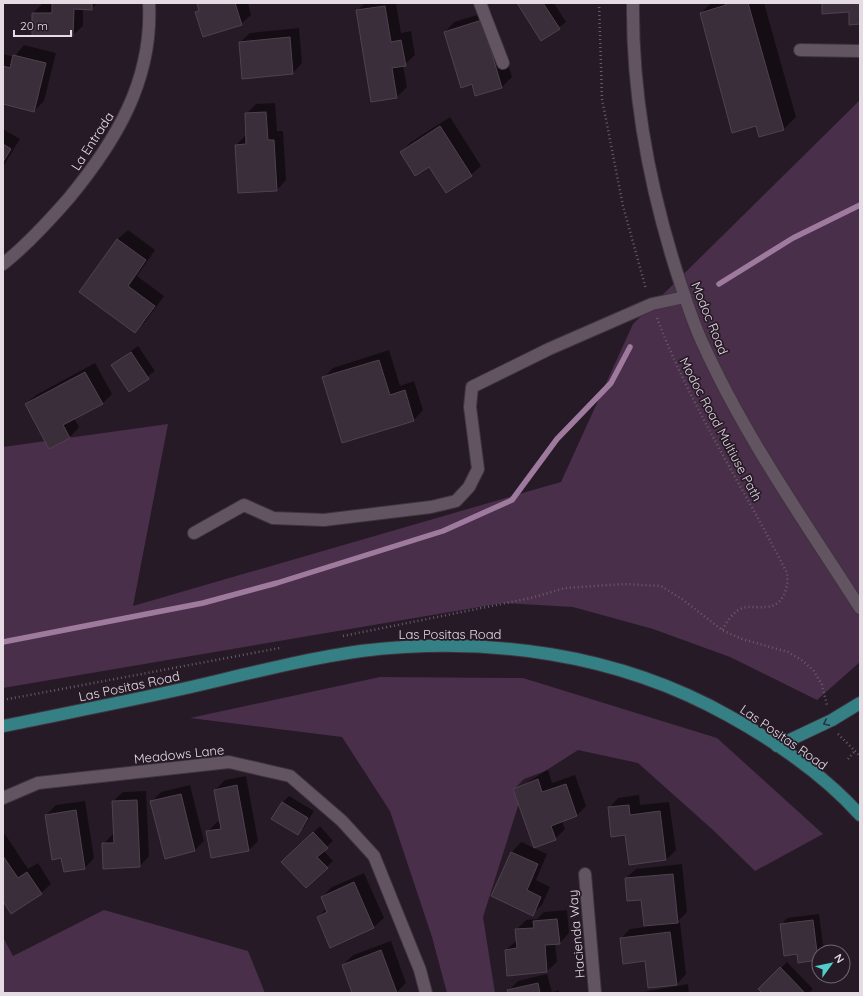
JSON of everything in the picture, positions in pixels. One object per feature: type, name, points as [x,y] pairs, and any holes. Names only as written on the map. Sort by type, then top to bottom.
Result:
[{"type":"main road","name":"Las Positas Road","points":[[3,726],[102,706],[317,658],[362,651],[406,647],[473,646],[521,649],[568,656],[614,667],[668,686],[711,706],[753,729],[777,746],[826,783],[860,815]]},
{"type":"main road","points":[[777,746],[832,720],[860,703]]},
{"type":"street","name":"La Entrada","points":[[3,264],[53,217],[91,172],[112,140],[128,110],[140,77],[147,43],[149,3]]},
{"type":"street","points":[[480,3],[503,63]]},
{"type":"street","name":"Modoc Road","points":[[633,3],[633,41],[638,98],[645,151],[663,229],[702,343],[754,443],[860,608]]},
{"type":"street","points":[[800,50],[860,51]]},
{"type":"street","points":[[194,533],[244,505],[273,518],[324,520],[431,508],[456,501],[469,487],[478,469],[470,407],[472,387],[548,349],[652,304],[685,297]]},
{"type":"street","name":"Meadows Lane","points":[[3,798],[38,783],[229,762],[290,776],[342,821],[374,856],[420,970],[426,993]]},
{"type":"street","name":"Hacienda Way","points":[[585,874],[595,993]]},
{"type":"path","name":"Modoc Road Multiuse Path","points":[[599,3],[602,99],[623,206],[644,282],[670,354],[696,407],[787,573],[788,584],[785,594],[778,602],[768,607],[743,608],[731,616],[722,630],[742,640],[788,652],[803,661],[814,671],[822,685],[829,710]]},
{"type":"path","points":[[835,730],[854,752],[860,756]]},
{"type":"path","points":[[848,759],[854,752]]},
{"type":"shaded area","points":[[860,100],[860,662],[817,700],[730,657],[653,629],[573,607],[503,603],[3,688],[3,447],[168,424],[133,606],[561,482],[633,324]]},
{"type":"shaded area","points":[[380,677],[523,678],[717,738],[823,834],[755,871],[713,830],[638,763],[578,750],[525,784],[483,917],[495,993],[447,993],[432,937],[390,811],[342,737],[190,718]]},
{"type":"shaded area","points":[[104,910],[248,951],[265,993],[3,993],[3,937],[13,956]]},
{"type":"building","points":[[52,3],[92,3],[92,10],[74,9],[73,36],[32,36],[32,13],[52,13]]},
{"type":"building","points":[[197,3],[235,3],[242,25],[203,37],[195,12],[199,11]]},
{"type":"building","points":[[517,3],[543,3],[560,29],[541,41]]},
{"type":"building","points":[[725,3],[748,3],[784,130],[759,137],[756,126],[732,133],[700,13],[726,5]]},
{"type":"building","points":[[822,3],[860,3],[860,24],[849,25],[849,12],[822,14]]},
{"type":"building","points":[[385,6],[391,42],[401,40],[406,66],[392,68],[397,98],[371,102],[356,10]]},
{"type":"building","points":[[482,20],[502,88],[475,96],[472,84],[461,88],[444,32]]},
{"type":"building","points":[[290,37],[293,74],[242,79],[239,42]]},
{"type":"building","points":[[13,55],[46,63],[34,112],[3,104],[3,66],[10,68]]},
{"type":"building","points":[[266,112],[268,140],[274,140],[277,191],[238,193],[235,145],[246,144],[245,113]]},
{"type":"building","points":[[440,126],[472,176],[446,193],[429,167],[415,176],[400,152]]},
{"type":"building","points":[[3,144],[11,149],[3,162]]},
{"type":"building","points":[[117,239],[146,260],[128,286],[155,306],[135,333],[79,292]]},
{"type":"building","points":[[131,352],[149,379],[129,392],[111,365]]},
{"type":"building","points":[[379,360],[390,395],[405,390],[414,421],[342,443],[322,377]]},
{"type":"building","points":[[85,372],[103,404],[63,425],[70,438],[49,449],[25,404]]},
{"type":"building","points":[[538,779],[542,792],[566,784],[577,816],[551,826],[556,840],[534,848],[513,789]]},
{"type":"building","points":[[237,785],[249,851],[211,858],[206,831],[221,829],[214,790]]},
{"type":"building","points":[[181,794],[195,851],[165,859],[150,801]]},
{"type":"building","points":[[137,800],[140,867],[103,869],[102,843],[114,843],[112,801]]},
{"type":"building","points":[[282,802],[308,818],[298,835],[271,819]]},
{"type":"building","points":[[629,805],[630,815],[660,811],[666,860],[629,865],[625,835],[611,837],[608,807]]},
{"type":"building","points":[[76,810],[85,869],[64,872],[61,858],[52,860],[45,815]]},
{"type":"building","points":[[313,832],[328,848],[317,857],[328,868],[306,888],[281,862]]},
{"type":"building","points":[[511,852],[538,864],[527,890],[541,897],[533,916],[491,896]]},
{"type":"building","points":[[3,856],[18,878],[27,872],[42,894],[11,914],[3,901]]},
{"type":"building","points":[[673,874],[678,923],[644,926],[641,900],[627,901],[625,878]]},
{"type":"building","points":[[354,882],[374,928],[330,948],[317,917],[327,912],[321,897]]},
{"type":"building","points":[[557,919],[560,944],[545,945],[547,972],[507,976],[505,950],[517,948],[515,929],[534,928],[533,921]]},
{"type":"building","points":[[813,920],[816,944],[811,944],[811,961],[798,963],[797,954],[784,956],[780,924]]},
{"type":"building","points":[[670,932],[677,985],[648,988],[645,961],[623,964],[620,938]]},
{"type":"building","points":[[381,950],[397,993],[352,993],[342,965]]},
{"type":"building","points":[[780,967],[805,993],[762,993],[758,989]]},
{"type":"building","points":[[538,983],[540,993],[508,993],[507,990]]},
{"type":"waterway","points":[[719,284],[793,238],[860,205]]},
{"type":"waterway","points":[[3,642],[203,603],[277,583],[443,531],[512,500],[557,439],[611,383],[630,347]]}]
